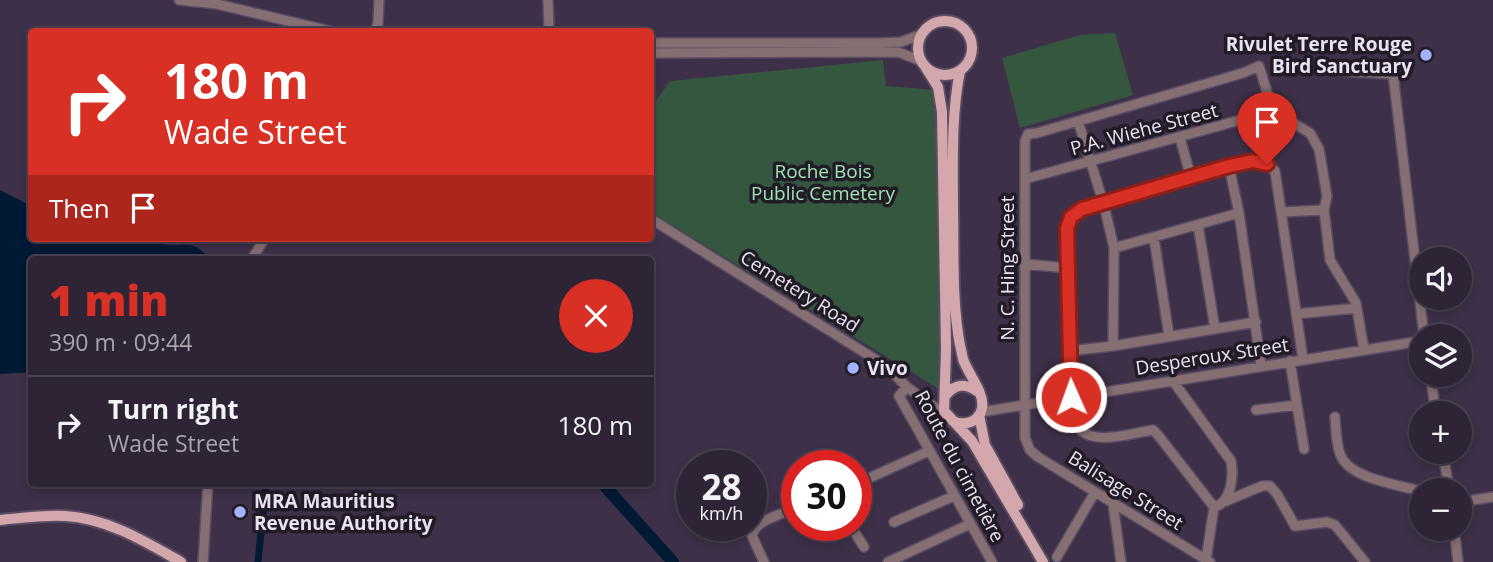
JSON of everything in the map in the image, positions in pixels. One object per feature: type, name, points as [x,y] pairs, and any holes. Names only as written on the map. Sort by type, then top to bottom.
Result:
[{"type":"main road","points":[[1043,562],[972,441],[950,419],[943,404],[941,104],[938,87],[918,52],[920,35],[933,22],[942,20],[960,24],[972,39],[973,49],[971,58],[960,71],[954,102],[955,313],[964,359],[981,397],[982,433],[990,456],[1054,560]]},
{"type":"main road","points":[[924,64],[942,75],[960,71]]},
{"type":"main road","points":[[945,396],[953,388],[965,385],[981,397]]},
{"type":"main road","points":[[950,419],[965,424],[980,414]]},
{"type":"main road","points":[[0,520],[65,516],[91,520],[144,541],[181,562]]},
{"type":"street","points":[[179,0],[217,4],[317,28]]},
{"type":"street","points":[[378,28],[379,0]]},
{"type":"street","points":[[548,0],[549,28]]},
{"type":"street","points":[[654,43],[880,43],[901,42],[920,35]]},
{"type":"street","points":[[654,54],[898,52],[924,64]]},
{"type":"street","points":[[1113,346],[1114,248],[1104,205],[1078,121],[1259,66],[1273,111],[1310,133],[1319,149],[1327,196],[1324,210],[1330,260],[1356,303],[1364,350]]},
{"type":"street","points":[[1338,71],[1393,74],[1423,324]]},
{"type":"street","name":"P.A. Wiehe Street","points":[[1025,179],[1273,111]]},
{"type":"street","name":"N. C. Hing Street","points":[[1023,404],[1025,141],[1028,134],[1078,121]]},
{"type":"street","points":[[1180,138],[1191,178]]},
{"type":"street","points":[[1208,561],[1214,507],[1153,430],[1098,439],[1079,429],[1074,419],[1069,351],[1067,228],[1071,217],[1082,209],[1104,205],[1229,166],[1253,161],[1267,164],[1275,171],[1303,359]]},
{"type":"street","points":[[1229,166],[1239,213],[1261,365]]},
{"type":"street","points":[[1281,212],[1324,210]]},
{"type":"street","points":[[1114,248],[1239,213]]},
{"type":"street","name":"Cemetery Road","points":[[654,221],[886,366],[907,387],[950,419]]},
{"type":"street","points":[[1198,225],[1215,329]]},
{"type":"street","points":[[1154,238],[1169,336]]},
{"type":"street","points":[[1024,264],[1068,268]]},
{"type":"street","points":[[1296,314],[1357,308]]},
{"type":"street","points":[[1069,351],[1256,322]]},
{"type":"street","name":"Desperoux Street","points":[[980,414],[1023,404],[1409,343]]},
{"type":"street","points":[[1290,361],[1304,449]]},
{"type":"street","points":[[1173,381],[1228,454],[1233,472],[1226,501]]},
{"type":"street","name":"Route du cimetière","points":[[907,387],[899,396],[992,562]]},
{"type":"street","points":[[925,401],[945,396]]},
{"type":"street","points":[[981,397],[990,404],[1009,407]]},
{"type":"street","name":"Balisage Street","points":[[1023,404],[1024,439],[1030,450],[1208,561]]},
{"type":"street","points":[[1256,410],[1297,405]]},
{"type":"street","points":[[1335,417],[1340,456],[1348,465],[1360,474],[1409,488]]},
{"type":"street","points":[[872,477],[929,452]]},
{"type":"street","points":[[1214,507],[1262,486],[1270,486],[1295,526],[1327,522],[1335,525],[1365,562]]},
{"type":"street","points":[[206,559],[208,487]]},
{"type":"street","points":[[1054,560],[1095,492]]},
{"type":"street","points":[[894,522],[954,496]]},
{"type":"street","points":[[1472,500],[1493,497]]},
{"type":"street","points":[[1113,504],[1121,562]]},
{"type":"street","points":[[764,562],[751,536],[758,524],[781,515]]},
{"type":"street","points":[[888,562],[970,524]]},
{"type":"street","points":[[860,541],[864,547]]},
{"type":"street","points":[[1456,541],[1458,562]]},
{"type":"green space","points":[[1115,33],[1133,95],[1020,128],[1002,58],[1080,35]]},
{"type":"green space","name":"Roche Bois Public Cemetery","points":[[883,60],[886,86],[937,90],[942,391],[654,214],[654,104],[670,81]]},
{"type":"water","points":[[0,190],[28,204],[28,242],[159,242],[192,246],[205,254],[211,254],[28,256],[28,372],[0,374]]},
{"type":"waterway","points":[[258,562],[266,487]]},
{"type":"waterway","points":[[606,487],[673,562]]},
{"type":"place","name":"Rivulet Terre Rouge Bird Sanctuary","points":[[1426,55]]},
{"type":"place","name":"Vivo","points":[[853,368]]},
{"type":"place","name":"MRA Mauritius Revenue Authority","points":[[240,512]]},
{"type":"route","points":[[1071,397],[1067,228],[1071,217],[1082,209],[1104,205],[1229,166],[1253,161],[1267,164]]}]
